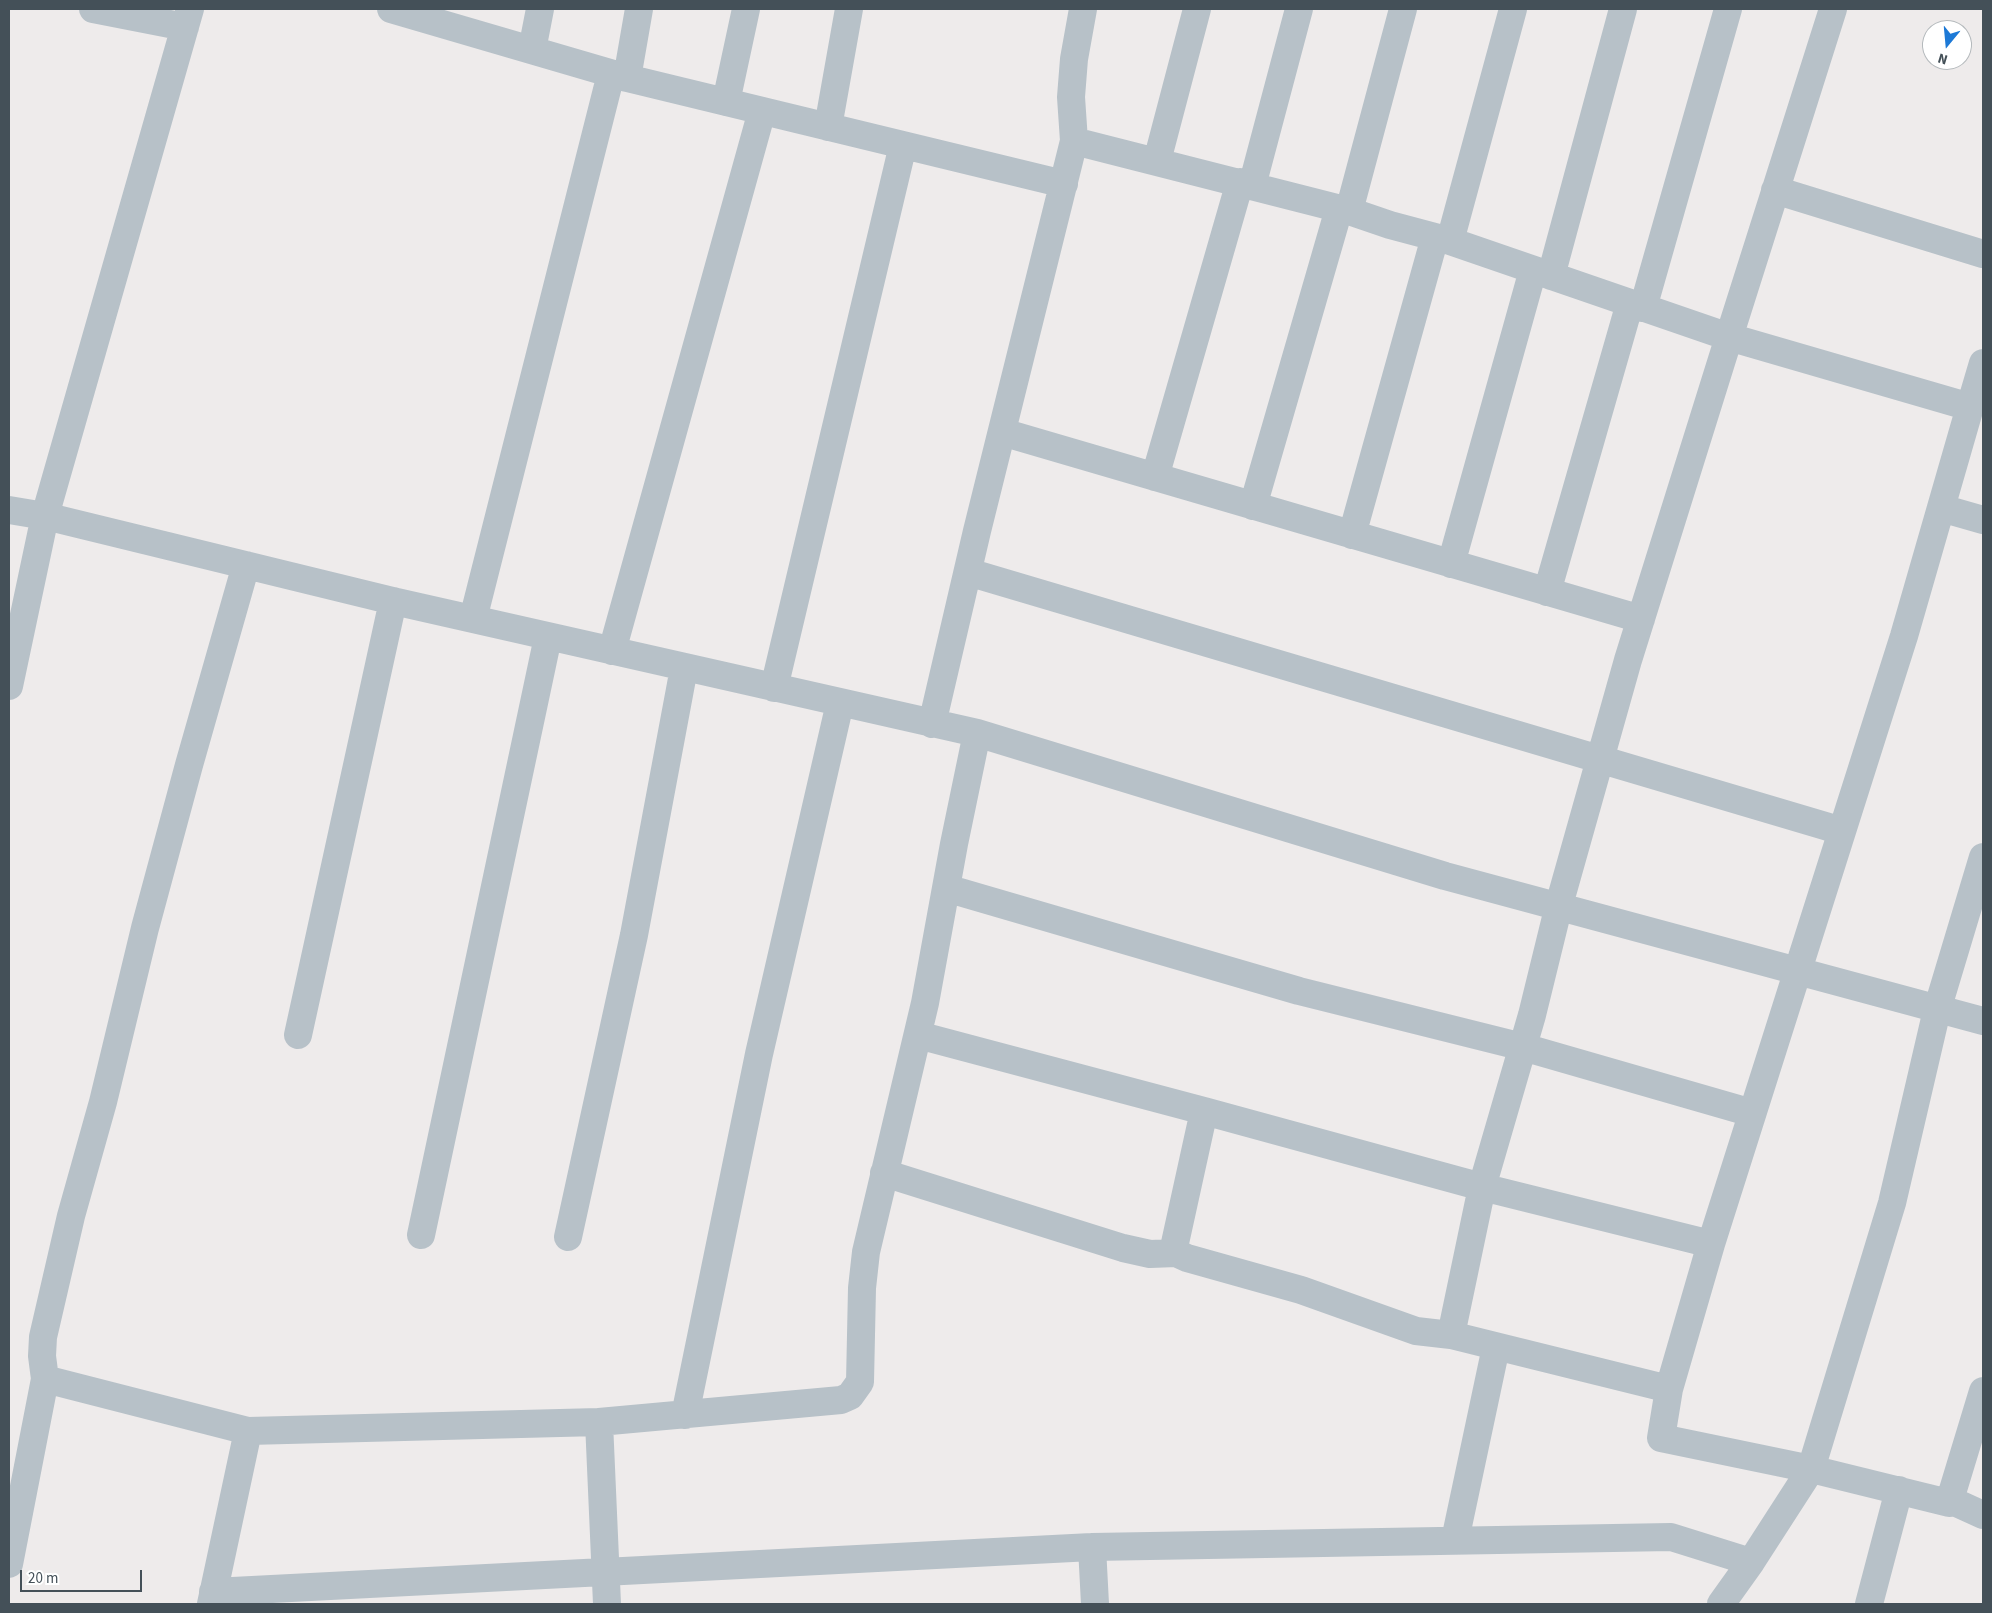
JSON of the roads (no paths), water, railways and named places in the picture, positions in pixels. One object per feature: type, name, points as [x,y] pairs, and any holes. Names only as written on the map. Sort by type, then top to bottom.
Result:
[{"type":"street","points":[[9,686],[45,516],[187,18],[93,9]]},
{"type":"street","points":[[391,9],[430,14],[532,50],[619,76],[1064,184]]},
{"type":"street","points":[[532,50],[540,9]]},
{"type":"street","points":[[473,619],[619,76],[639,9]]},
{"type":"street","points":[[726,102],[746,9]]},
{"type":"street","points":[[828,126],[850,9]]},
{"type":"street","points":[[932,724],[1074,141],[1071,98],[1073,69],[1084,9]]},
{"type":"street","points":[[1157,161],[1197,9]]},
{"type":"street","points":[[1155,477],[1299,9]]},
{"type":"street","points":[[1253,506],[1344,210],[1403,9]]},
{"type":"street","points":[[1352,535],[1513,9]]},
{"type":"street","points":[[1451,564],[1624,9]]},
{"type":"street","points":[[1547,592],[1728,9]]},
{"type":"street","points":[[1451,1335],[1482,1187],[1523,1047],[1559,905],[1600,759],[1728,337],[1833,9]]},
{"type":"street","points":[[612,651],[762,111]]},
{"type":"street","points":[[1074,141],[1344,210],[1443,239],[1728,337],[1970,407]]},
{"type":"street","points":[[774,688],[903,145]]},
{"type":"street","points":[[1775,190],[1983,254]]},
{"type":"street","points":[[1983,363],[1904,636],[1711,1244],[1669,1390],[1662,1438],[1812,1468],[1949,1503],[1983,1391]]},
{"type":"street","points":[[1002,432],[1641,620]]},
{"type":"street","points":[[1942,508],[1983,520]]},
{"type":"street","points":[[9,510],[45,516],[548,637],[932,724],[977,732],[1445,876],[1559,905],[1937,1010],[1983,1021]]},
{"type":"street","points":[[9,1564],[45,1379],[42,1356],[43,1337],[71,1216],[103,1102],[145,928],[188,765],[246,565]]},
{"type":"street","points":[[968,572],[1842,830]]},
{"type":"street","points":[[298,1035],[392,601]]},
{"type":"street","points":[[421,1236],[548,637]]},
{"type":"street","points":[[568,1237],[634,935],[684,668]]},
{"type":"street","points":[[685,1414],[759,1054],[840,703]]},
{"type":"street","points":[[45,1379],[248,1431],[599,1422],[841,1400],[850,1396],[860,1382],[862,1288],[866,1252],[926,1003],[946,888],[977,732]]},
{"type":"street","points":[[1721,1604],[1751,1562],[1812,1468],[1892,1203],[1937,1010],[1983,857]]},
{"type":"street","points":[[946,888],[1299,991],[1523,1047],[1752,1113]]},
{"type":"street","points":[[918,1034],[1482,1187],[1711,1244]]},
{"type":"street","points":[[1176,1253],[1175,1243],[1204,1111]]},
{"type":"street","points":[[884,1173],[1123,1248],[1150,1254],[1176,1253],[1187,1258],[1301,1290],[1416,1331],[1451,1335],[1669,1390]]},
{"type":"street","points":[[1456,1540],[1496,1347]]},
{"type":"street","points":[[599,1422],[607,1604]]},
{"type":"street","points":[[248,1431],[212,1598],[606,1571],[1092,1547],[1671,1537],[1751,1562]]},
{"type":"street","points":[[1869,1604],[1899,1490]]},
{"type":"street","points":[[1950,1500],[1983,1515]]},
{"type":"street","points":[[1092,1547],[1094,1604]]}]
